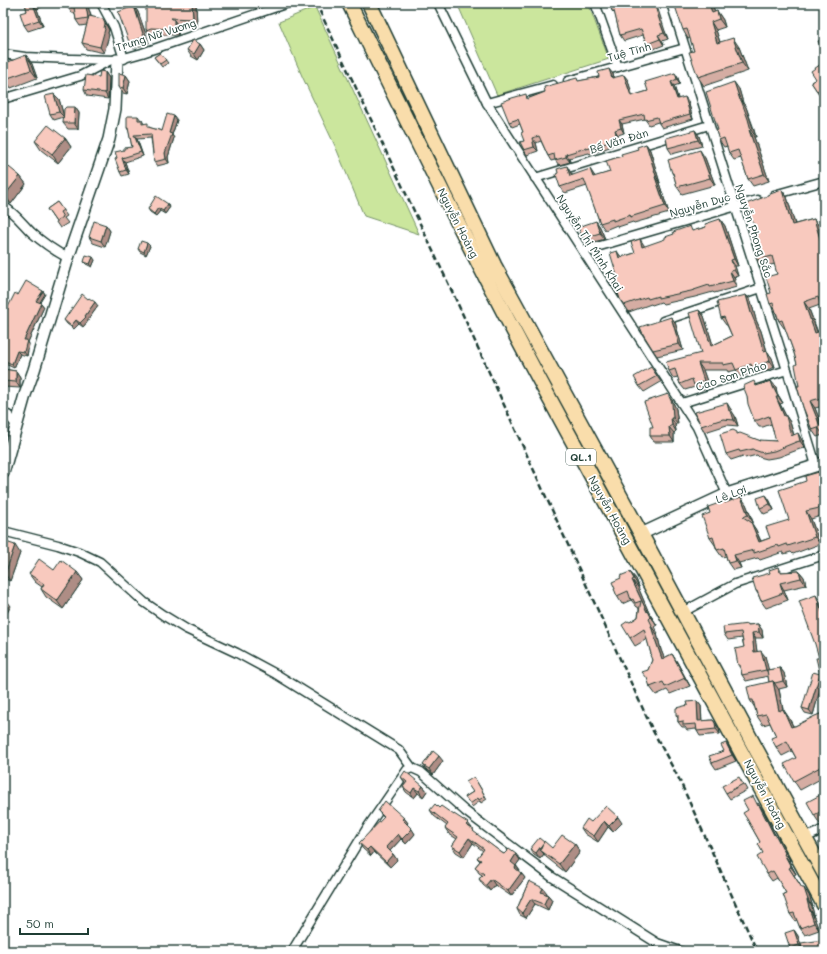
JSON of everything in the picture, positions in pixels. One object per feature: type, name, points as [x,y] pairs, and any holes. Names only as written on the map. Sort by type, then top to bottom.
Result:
[{"type":"highway","name":"Nguyễn Hoàng","points":[[349,3],[442,193],[545,390],[750,752],[805,838],[824,873]]},
{"type":"highway","name":"Nguyễn Hoàng","points":[[369,3],[494,264],[683,612],[824,905]]},
{"type":"street","points":[[3,473],[16,425],[68,258],[109,139],[115,109],[117,60],[114,27],[101,3]]},
{"type":"street","name":"Trưng Nữ Vương","points":[[3,54],[32,57],[117,60],[288,3]]},
{"type":"street","name":"Nguyễn Thị Minh Khai","points":[[438,3],[487,103],[583,251],[638,329],[696,426],[727,494]]},
{"type":"street","points":[[595,3],[618,67]]},
{"type":"street","name":"Nguyễn Phong Sắc","points":[[671,3],[787,370],[820,464]]},
{"type":"street","name":"Tuệ Tĩnh","points":[[487,103],[685,48]]},
{"type":"street","points":[[3,99],[80,76],[117,60]]},
{"type":"street","name":"Bế Văn Đàn","points":[[535,178],[709,126]]},
{"type":"street","name":"Nguyễn Dục","points":[[583,251],[824,181]]},
{"type":"street","points":[[3,206],[14,214],[38,238],[68,258]]},
{"type":"street","points":[[657,323],[761,288]]},
{"type":"street","name":"Cao Sơn Pháo","points":[[682,403],[787,370]]},
{"type":"street","points":[[3,415],[8,415],[16,425]]},
{"type":"street","name":"Lê Lợi","points":[[641,534],[727,494],[820,464]]},
{"type":"street","points":[[3,531],[58,545],[79,552],[100,562],[144,602],[163,616],[283,678],[399,750],[412,768],[421,772],[465,811],[552,877],[657,943],[680,951]]},
{"type":"street","points":[[683,612],[735,584],[824,555]]},
{"type":"street","points":[[292,951],[367,828],[407,770],[412,768]]},
{"type":"street","points":[[805,838],[824,829]]},
{"type":"green space","points":[[457,3],[588,3],[609,59],[497,95]]},
{"type":"green space","points":[[315,7],[419,234],[364,216],[336,148],[302,76],[279,22]]},
{"type":"building","points":[[25,3],[35,3],[33,4],[39,20],[24,25],[20,13],[27,11]]},
{"type":"building","points":[[67,3],[85,3],[88,18],[76,20],[74,7],[68,8]]},
{"type":"building","points":[[146,3],[192,3],[193,19],[171,18],[174,20],[174,28],[172,29],[151,28],[146,30]]},
{"type":"building","points":[[610,3],[654,3],[664,33],[658,35],[660,39],[647,44],[641,29],[620,35],[614,11],[612,11]]},
{"type":"building","points":[[674,3],[709,3],[712,13],[717,11],[719,19],[711,22],[717,43],[733,38],[742,63],[698,77],[689,52],[694,51],[687,29],[683,30]]},
{"type":"building","points":[[134,6],[144,37],[129,42],[118,12]]},
{"type":"building","points":[[89,16],[103,19],[105,24],[100,47],[82,43]]},
{"type":"building","points":[[824,39],[824,62],[821,54],[823,53],[818,41]]},
{"type":"building","points":[[193,40],[200,44],[194,54],[187,50]]},
{"type":"building","points":[[160,53],[166,60],[160,64],[154,57]]},
{"type":"building","points":[[26,55],[31,70],[5,79],[3,75],[3,64]]},
{"type":"building","points":[[824,62],[824,87],[817,91],[811,82],[816,79],[811,71]]},
{"type":"building","points":[[609,69],[612,78],[624,75],[631,96],[648,91],[645,82],[675,73],[677,79],[671,82],[677,99],[685,97],[690,114],[659,123],[657,117],[645,120],[644,114],[619,120],[621,128],[615,130],[617,138],[608,140],[609,142],[590,148],[566,154],[566,157],[555,160],[554,154],[548,156],[539,136],[532,138],[534,147],[524,150],[520,142],[524,141],[521,133],[523,132],[518,119],[509,122],[501,102],[526,94],[527,99],[545,92],[544,87],[577,78],[578,81],[599,77],[598,72]]},
{"type":"building","points":[[100,71],[105,72],[105,93],[84,90],[86,75],[99,77]]},
{"type":"building","points":[[119,73],[126,75],[123,88],[119,87]]},
{"type":"building","points":[[734,82],[748,119],[751,130],[749,130],[764,174],[748,179],[738,150],[729,153],[724,138],[719,140],[716,131],[718,130],[706,92]]},
{"type":"building","points":[[54,94],[59,112],[50,114],[45,96]]},
{"type":"building","points":[[66,107],[75,107],[74,123],[63,123],[64,109]]},
{"type":"building","points":[[167,114],[174,116],[169,133],[172,134],[165,153],[166,159],[154,162],[151,134],[134,135],[141,152],[122,158],[126,170],[120,172],[115,159],[117,158],[115,152],[124,150],[124,148],[132,147],[127,128],[127,116],[138,116],[138,120],[142,120],[142,124],[148,123],[148,127],[162,131]]},
{"type":"building","points":[[48,125],[65,138],[52,154],[35,141]]},
{"type":"building","points":[[695,130],[698,140],[668,148],[666,138]]},
{"type":"building","points":[[646,144],[665,206],[630,217],[630,215],[613,221],[613,219],[600,223],[584,179],[560,187],[556,174],[558,173],[557,169],[567,166],[570,176],[590,169],[593,177],[610,172],[606,161],[622,156],[621,154],[638,149],[637,147]]},
{"type":"building","points":[[700,150],[710,178],[677,187],[668,160]]},
{"type":"building","points":[[4,163],[20,176],[5,195],[3,194]]},
{"type":"building","points":[[782,190],[792,225],[814,219],[824,252],[821,253],[824,264],[824,305],[821,306],[818,297],[804,302],[815,333],[824,330],[824,397],[810,401],[820,426],[824,425],[824,435],[818,428],[812,430],[803,407],[797,386],[799,386],[795,365],[797,364],[794,353],[782,320],[779,321],[773,303],[770,304],[767,294],[771,293],[766,277],[777,274],[772,256],[757,260],[755,251],[757,250],[756,244],[759,244],[757,233],[746,204]]},
{"type":"building","points":[[156,196],[168,204],[163,211],[158,208],[154,214],[148,209]]},
{"type":"building","points":[[57,202],[63,210],[60,212],[63,217],[56,222],[47,209]]},
{"type":"building","points":[[720,219],[734,259],[731,260],[734,270],[730,271],[733,281],[710,287],[709,285],[691,291],[658,298],[658,296],[648,299],[647,297],[624,305],[611,281],[618,279],[610,253],[617,251],[619,258],[635,253],[631,242],[640,239],[642,247],[665,239],[665,237],[674,234],[673,232],[690,226],[692,231],[706,227],[705,224]]},
{"type":"building","points":[[94,221],[106,225],[101,241],[89,237]]},
{"type":"building","points":[[596,221],[600,233],[583,238],[578,227]]},
{"type":"building","points":[[141,241],[147,243],[144,252],[138,249]]},
{"type":"building","points":[[86,255],[93,257],[90,264],[84,262]]},
{"type":"building","points":[[26,281],[43,291],[36,301],[41,303],[24,340],[27,340],[24,352],[17,351],[12,364],[3,360],[3,334],[7,325],[3,323],[3,317],[15,293],[18,295]]},
{"type":"building","points":[[82,294],[95,302],[85,316],[86,317],[80,323],[76,320],[71,326],[64,320]]},
{"type":"building","points":[[746,295],[764,352],[767,351],[770,361],[752,367],[751,364],[736,370],[733,363],[723,365],[723,363],[698,363],[704,381],[694,385],[692,379],[680,384],[675,369],[669,371],[666,362],[701,353],[689,313],[699,310],[711,346],[732,336],[724,317],[721,318],[717,302]]},
{"type":"building","points":[[671,317],[679,344],[653,350],[640,327]]},
{"type":"building","points":[[651,367],[657,376],[639,386],[634,377]]},
{"type":"building","points":[[3,369],[16,371],[16,382],[3,381]]},
{"type":"building","points":[[754,381],[756,386],[771,381],[784,416],[786,416],[791,436],[798,433],[800,441],[774,451],[763,453],[753,449],[740,452],[739,450],[726,454],[720,434],[733,430],[737,432],[737,434],[740,433],[761,441],[760,440],[776,441],[769,416],[754,420],[748,404],[743,386]]},
{"type":"building","points":[[668,394],[672,403],[673,418],[671,418],[672,425],[669,427],[670,436],[650,436],[650,427],[653,427],[644,402]]},
{"type":"building","points":[[727,403],[734,420],[723,419],[701,426],[695,412]]},
{"type":"building","points":[[819,472],[824,489],[824,507],[806,511],[815,537],[788,546],[787,544],[779,547],[778,545],[754,553],[754,550],[734,555],[736,561],[728,563],[724,548],[717,550],[713,537],[710,538],[702,516],[710,513],[708,507],[741,497],[748,515],[743,517],[751,522],[759,542],[770,538],[766,527],[789,520],[779,490],[806,481],[805,476]]},
{"type":"building","points":[[766,495],[770,504],[760,508],[757,498]]},
{"type":"building","points":[[3,541],[15,545],[5,574],[3,573]]},
{"type":"building","points":[[39,559],[54,570],[61,560],[77,572],[57,601],[41,589],[44,584],[29,574]]},
{"type":"building","points":[[778,567],[780,572],[799,571],[801,578],[780,583],[783,593],[761,601],[752,578],[770,573],[769,570]]},
{"type":"building","points":[[630,572],[634,579],[632,580],[647,612],[648,611],[651,617],[649,619],[662,659],[672,654],[685,678],[665,687],[663,682],[650,687],[647,678],[642,672],[648,670],[652,660],[644,629],[630,638],[622,625],[638,617],[641,601],[635,603],[633,599],[631,600],[628,591],[617,596],[612,582],[621,578],[620,576]]},
{"type":"building","points":[[816,595],[824,617],[824,679],[821,671],[820,674],[816,658],[819,658],[815,644],[799,601]]},
{"type":"building","points":[[758,624],[759,632],[752,633],[754,652],[761,651],[766,670],[742,675],[740,665],[738,665],[735,649],[744,647],[741,632],[724,634],[723,627]]},
{"type":"building","points":[[780,668],[783,681],[775,683],[773,681],[769,682],[767,670]]},
{"type":"building","points":[[813,672],[820,674],[809,710],[802,708]]},
{"type":"building","points":[[773,681],[779,711],[783,709],[791,727],[824,711],[824,765],[794,781],[784,764],[796,758],[787,741],[776,747],[771,738],[776,736],[766,714],[757,716],[753,700],[750,700],[747,687]]},
{"type":"building","points":[[697,701],[698,721],[713,720],[716,729],[697,731],[696,724],[683,725],[683,721],[678,722],[676,708],[688,705],[687,702]]},
{"type":"building","points":[[726,743],[732,755],[712,763],[709,756],[724,751],[721,745]]},
{"type":"building","points":[[433,751],[439,756],[429,769],[423,765]]},
{"type":"building","points":[[405,771],[423,786],[419,791],[414,788],[411,793],[403,787],[407,782],[401,777]]},
{"type":"building","points":[[474,777],[485,796],[479,800],[478,798],[470,804],[465,797],[473,792],[466,782]]},
{"type":"building","points":[[739,777],[743,784],[726,793],[722,786]]},
{"type":"building","points":[[824,793],[824,810],[814,815],[807,802]]},
{"type":"building","points":[[753,796],[785,853],[784,854],[791,867],[789,868],[802,888],[804,888],[814,923],[800,928],[794,913],[790,914],[783,894],[786,893],[773,871],[767,874],[757,857],[763,853],[758,844],[760,842],[743,813],[748,810],[743,801]]},
{"type":"building","points":[[385,801],[404,818],[402,819],[412,829],[402,839],[398,834],[386,847],[393,854],[386,862],[370,847],[367,850],[359,843],[384,817],[378,811]]},
{"type":"building","points":[[435,804],[439,808],[441,806],[468,823],[466,825],[502,853],[504,854],[509,849],[516,854],[511,862],[521,873],[508,891],[491,879],[486,885],[479,879],[484,874],[475,867],[481,860],[477,858],[484,849],[469,838],[460,851],[452,846],[458,837],[445,828],[448,824],[430,810]]},
{"type":"building","points":[[606,806],[618,817],[609,826],[604,821],[594,836],[581,828],[587,819],[591,822]]},
{"type":"building","points":[[562,835],[575,844],[559,864],[540,850],[544,841],[552,848]]},
{"type":"building","points":[[539,838],[544,842],[536,853],[530,849]]},
{"type":"building","points":[[529,881],[543,888],[541,892],[548,895],[544,904],[531,899],[522,913],[517,909]]},
{"type":"building","points":[[794,930],[799,945],[790,948],[785,933]]},
{"type":"building","points":[[823,940],[824,950],[802,951],[801,943]]},
{"type":"railway","points":[[316,3],[457,302],[653,731],[679,779],[757,951]]}]
